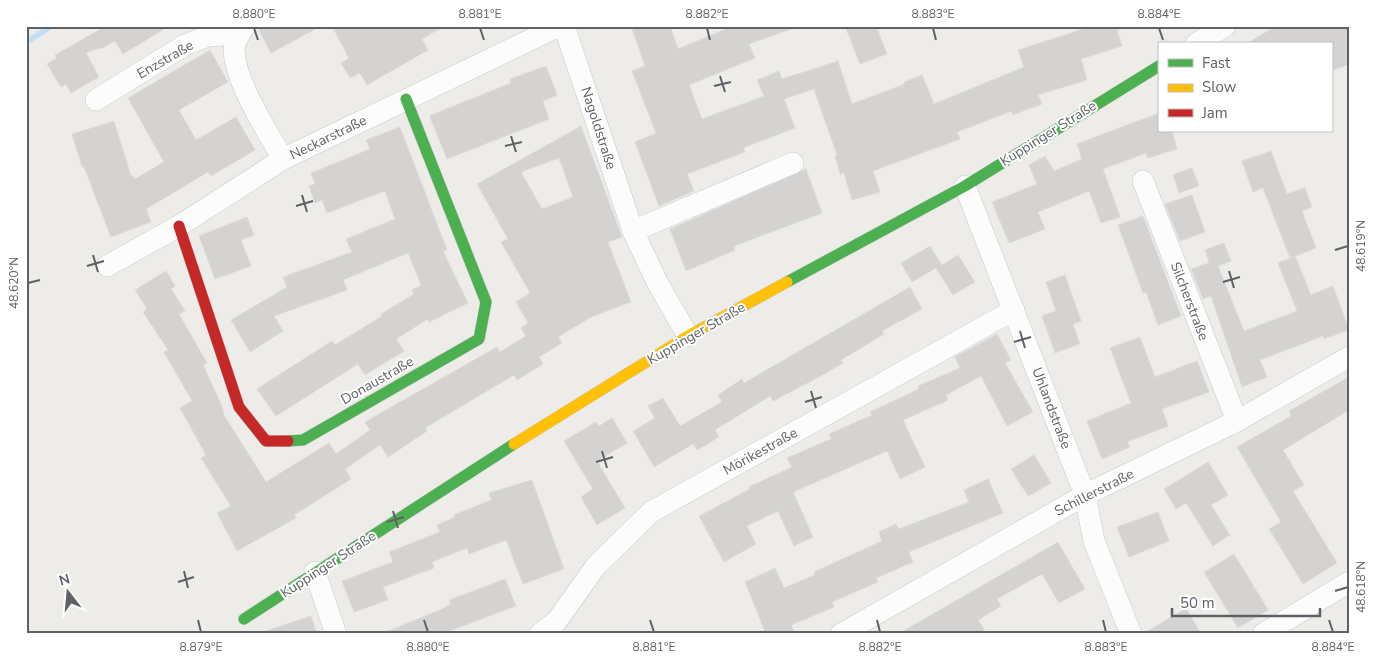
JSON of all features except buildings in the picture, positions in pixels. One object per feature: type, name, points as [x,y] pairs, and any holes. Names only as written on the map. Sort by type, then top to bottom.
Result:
[{"type":"street","name":"Neckarstraße","points":[[107,266],[179,226],[283,158],[559,26]]},
{"type":"street","name":"Nagoldstraße","points":[[564,26],[632,231],[657,282],[688,336]]},
{"type":"street","points":[[1199,42],[1225,26]]},
{"type":"street","name":"Enzstraße","points":[[96,100],[184,45],[208,36],[242,30]]},
{"type":"street","name":"Enzstraße","points":[[242,30],[234,49],[248,97],[283,158]]},
{"type":"street","name":"Kuppinger Straße","points":[[244,619],[688,336],[965,186],[1158,67]]},
{"type":"street","name":"Donaustraße","points":[[179,226],[239,407],[266,441],[303,440],[479,339],[486,302],[406,99]]},
{"type":"street","points":[[632,231],[793,163]]},
{"type":"street","name":"Silcherstraße","points":[[1143,181],[1237,422]]},
{"type":"street","name":"Uhlandstraße","points":[[965,186],[1085,495],[1094,541],[1131,634]]},
{"type":"street","name":"Mörikestraße","points":[[540,634],[556,622],[596,566],[651,512],[1014,310]]},
{"type":"street","name":"Schillerstraße","points":[[842,634],[1085,495],[1237,422],[1349,356]]},
{"type":"street","points":[[315,572],[336,634]]},
{"type":"street","points":[[1263,634],[1349,582]]},
{"type":"waterway","points":[[30,40],[52,26]]},
{"type":"traffic: fast","points":[[787,282],[965,186],[1158,67]]},
{"type":"traffic: fast","points":[[288,441],[303,440],[479,339],[486,302],[406,99]]},
{"type":"traffic: fast","points":[[244,619],[514,444]]},
{"type":"traffic: slow","points":[[514,444],[688,336],[787,282]]},
{"type":"traffic: jam","points":[[179,226],[239,407],[266,441],[288,441]]}]
